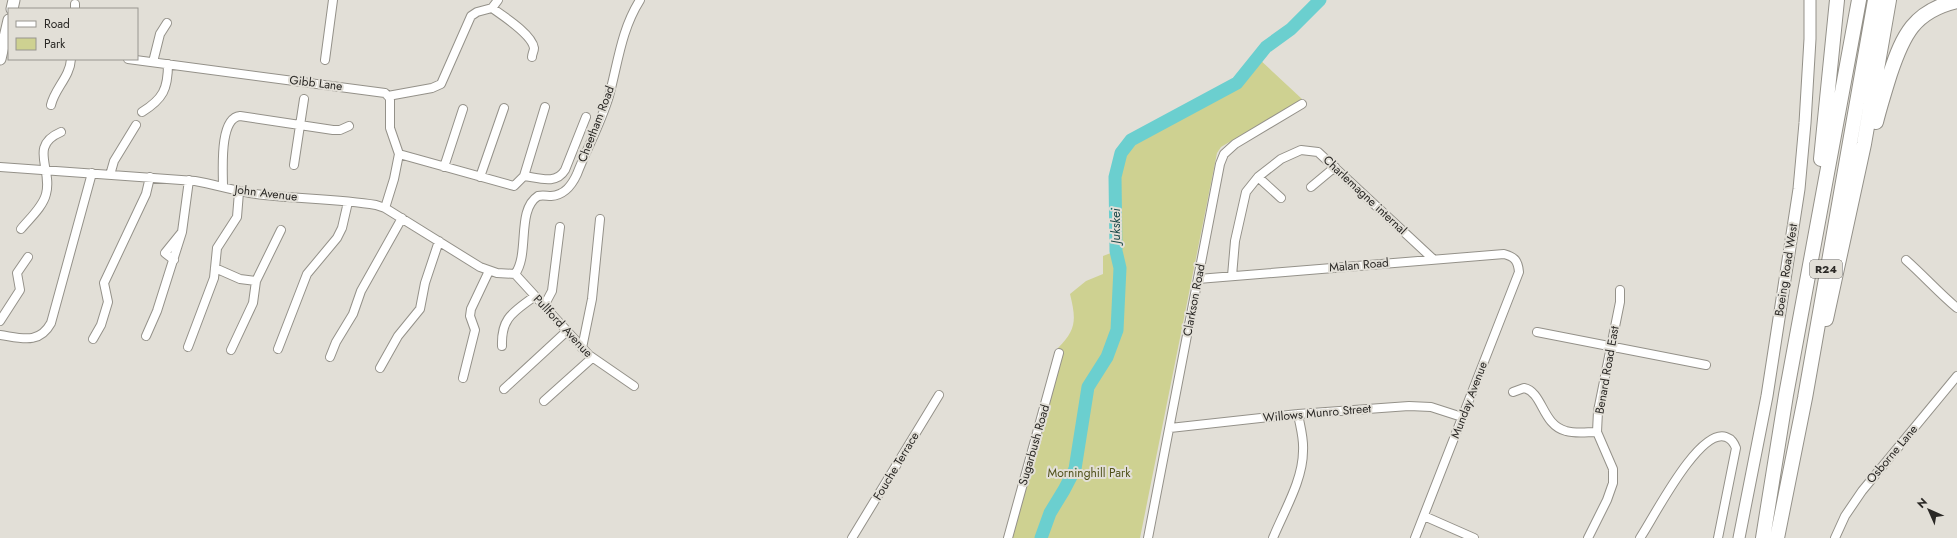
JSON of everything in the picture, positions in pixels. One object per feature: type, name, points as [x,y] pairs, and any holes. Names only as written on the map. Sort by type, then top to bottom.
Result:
[{"type":"highway","points":[[1811,263],[1837,0]]},
{"type":"highway","name":"R24","points":[[1763,538],[1786,395],[1859,0]]},
{"type":"highway","name":"R24","points":[[1777,538],[1805,398],[1875,0]]},
{"type":"highway","points":[[1805,398],[1825,326],[1864,144],[1889,0]]},
{"type":"highway","points":[[1843,240],[1880,105],[1903,39],[1917,20],[1930,11],[1957,1]]},
{"type":"highway","points":[[1783,538],[1792,465]]},
{"type":"main road","name":"Boeing Road West","points":[[1739,538],[1767,396],[1799,189],[1806,124],[1810,39],[1810,0]]},
{"type":"main road","points":[[0,58],[6,43],[8,28]]},
{"type":"street","points":[[325,60],[332,0]]},
{"type":"street","points":[[385,208],[394,179],[399,154],[390,128],[390,101],[388,96],[432,88],[441,84],[471,16],[477,12],[492,8],[498,0]]},
{"type":"street","name":"Cheetham Road","points":[[515,274],[521,256],[528,210],[533,200],[542,195],[551,196],[559,194],[573,182],[605,109],[628,21],[640,0]]},
{"type":"street","points":[[492,8],[526,35],[531,41],[534,49],[532,57]]},
{"type":"street","points":[[153,62],[160,34],[167,23]]},
{"type":"street","points":[[51,105],[56,89],[67,75],[71,60]]},
{"type":"street","name":"Gibb Lane","points":[[136,60],[381,92],[388,96]]},
{"type":"street","points":[[142,112],[155,104],[164,93],[167,83],[168,64]]},
{"type":"street","points":[[294,165],[304,98]]},
{"type":"street","name":"Clarkson Road","points":[[1148,538],[1218,172],[1224,154],[1235,144],[1302,104]]},
{"type":"street","points":[[399,154],[512,186],[517,184],[524,176],[545,107]]},
{"type":"street","points":[[480,177],[504,108]]},
{"type":"street","points":[[444,167],[463,109]]},
{"type":"street","points":[[223,186],[226,134],[228,124],[234,117],[240,116],[333,130],[349,126]]},
{"type":"street","points":[[524,176],[549,180],[560,177],[565,170],[586,118]]},
{"type":"street","points":[[110,175],[114,162],[136,125]]},
{"type":"street","points":[[20,229],[44,200],[48,185],[43,154],[45,143],[51,136],[61,132]]},
{"type":"street","name":"Charlemagne internal","points":[[1232,276],[1235,241],[1246,192],[1258,178],[1281,159],[1301,150],[1318,152],[1433,259]]},
{"type":"street","name":"John Avenue","points":[[0,167],[189,180],[223,186],[239,192],[376,205],[385,208],[402,218],[474,264],[490,271],[515,274]]},
{"type":"street","points":[[1311,187],[1335,167]]},
{"type":"street","points":[[0,335],[34,338],[42,336],[47,331],[51,323],[92,173]]},
{"type":"street","points":[[93,339],[101,325],[108,302],[104,282],[146,194],[150,177]]},
{"type":"street","points":[[1258,178],[1281,198]]},
{"type":"street","points":[[146,336],[157,311],[174,260],[166,254],[166,251],[182,232],[189,180]]},
{"type":"street","points":[[188,348],[214,278],[217,248],[237,217],[239,192]]},
{"type":"street","points":[[278,348],[307,274],[337,238],[342,228],[348,202]]},
{"type":"street","points":[[330,357],[336,342],[353,314],[361,291],[402,218]]},
{"type":"street","points":[[582,348],[592,299],[600,219]]},
{"type":"street","points":[[544,306],[552,291],[560,227]]},
{"type":"street","points":[[231,350],[253,303],[256,280],[280,230]]},
{"type":"street","points":[[380,368],[398,336],[420,308],[423,287],[439,241]]},
{"type":"street","name":"Malan Road","points":[[1198,279],[1504,254],[1511,256],[1518,262]]},
{"type":"street","points":[[0,321],[18,296],[20,287],[17,273],[28,257]]},
{"type":"street","points":[[1906,260],[1934,289],[1957,308]]},
{"type":"street","name":"Munday Avenue","points":[[1415,538],[1519,272],[1518,262]]},
{"type":"street","points":[[215,268],[240,279],[256,280]]},
{"type":"street","points":[[463,378],[475,330],[470,316],[471,309],[490,271]]},
{"type":"street","name":"Pullford Avenue","points":[[515,274],[592,358],[634,386]]},
{"type":"street","name":"Benard Road East","points":[[1588,538],[1607,500],[1613,483],[1613,469],[1597,432],[1599,402],[1620,302],[1620,290]]},
{"type":"street","points":[[502,346],[503,329],[508,318],[535,296]]},
{"type":"street","points":[[504,389],[567,332]]},
{"type":"street","points":[[1537,332],[1706,365]]},
{"type":"street","name":"Sugarbush Road","points":[[1008,538],[1060,353]]},
{"type":"street","points":[[544,401],[592,358]]},
{"type":"street","name":"Osborne Lane","points":[[1835,538],[1844,516],[1862,490],[1957,376]]},
{"type":"street","points":[[1513,392],[1524,388],[1532,392],[1549,420],[1558,428],[1575,433],[1597,432]]},
{"type":"street","name":"Fouche Terrace","points":[[852,538],[939,395]]},
{"type":"street","name":"Willows Munro Street","points":[[1170,428],[1298,414],[1417,406],[1430,407],[1462,417]]},
{"type":"street","points":[[1273,538],[1297,480],[1302,461],[1302,437],[1298,414]]},
{"type":"street","points":[[1640,538],[1677,476],[1707,443],[1716,437],[1721,436],[1731,440],[1736,448],[1718,538]]},
{"type":"street","points":[[1424,516],[1474,538]]},
{"type":"green space","name":"Morninghill Park","points":[[1257,57],[1302,99],[1221,147],[1217,153],[1140,538],[1005,538],[1058,348],[1072,329],[1074,317],[1070,294],[1086,281],[1103,274],[1103,256],[1116,251],[1115,177],[1121,153],[1131,140],[1237,83],[1244,76]]},
{"type":"waterway","name":"Jukskei","points":[[1041,538],[1050,513],[1075,469],[1088,387],[1107,357],[1117,330],[1120,268],[1116,251],[1115,177],[1121,153],[1131,140],[1237,83],[1266,47],[1291,29],[1320,0]]}]
